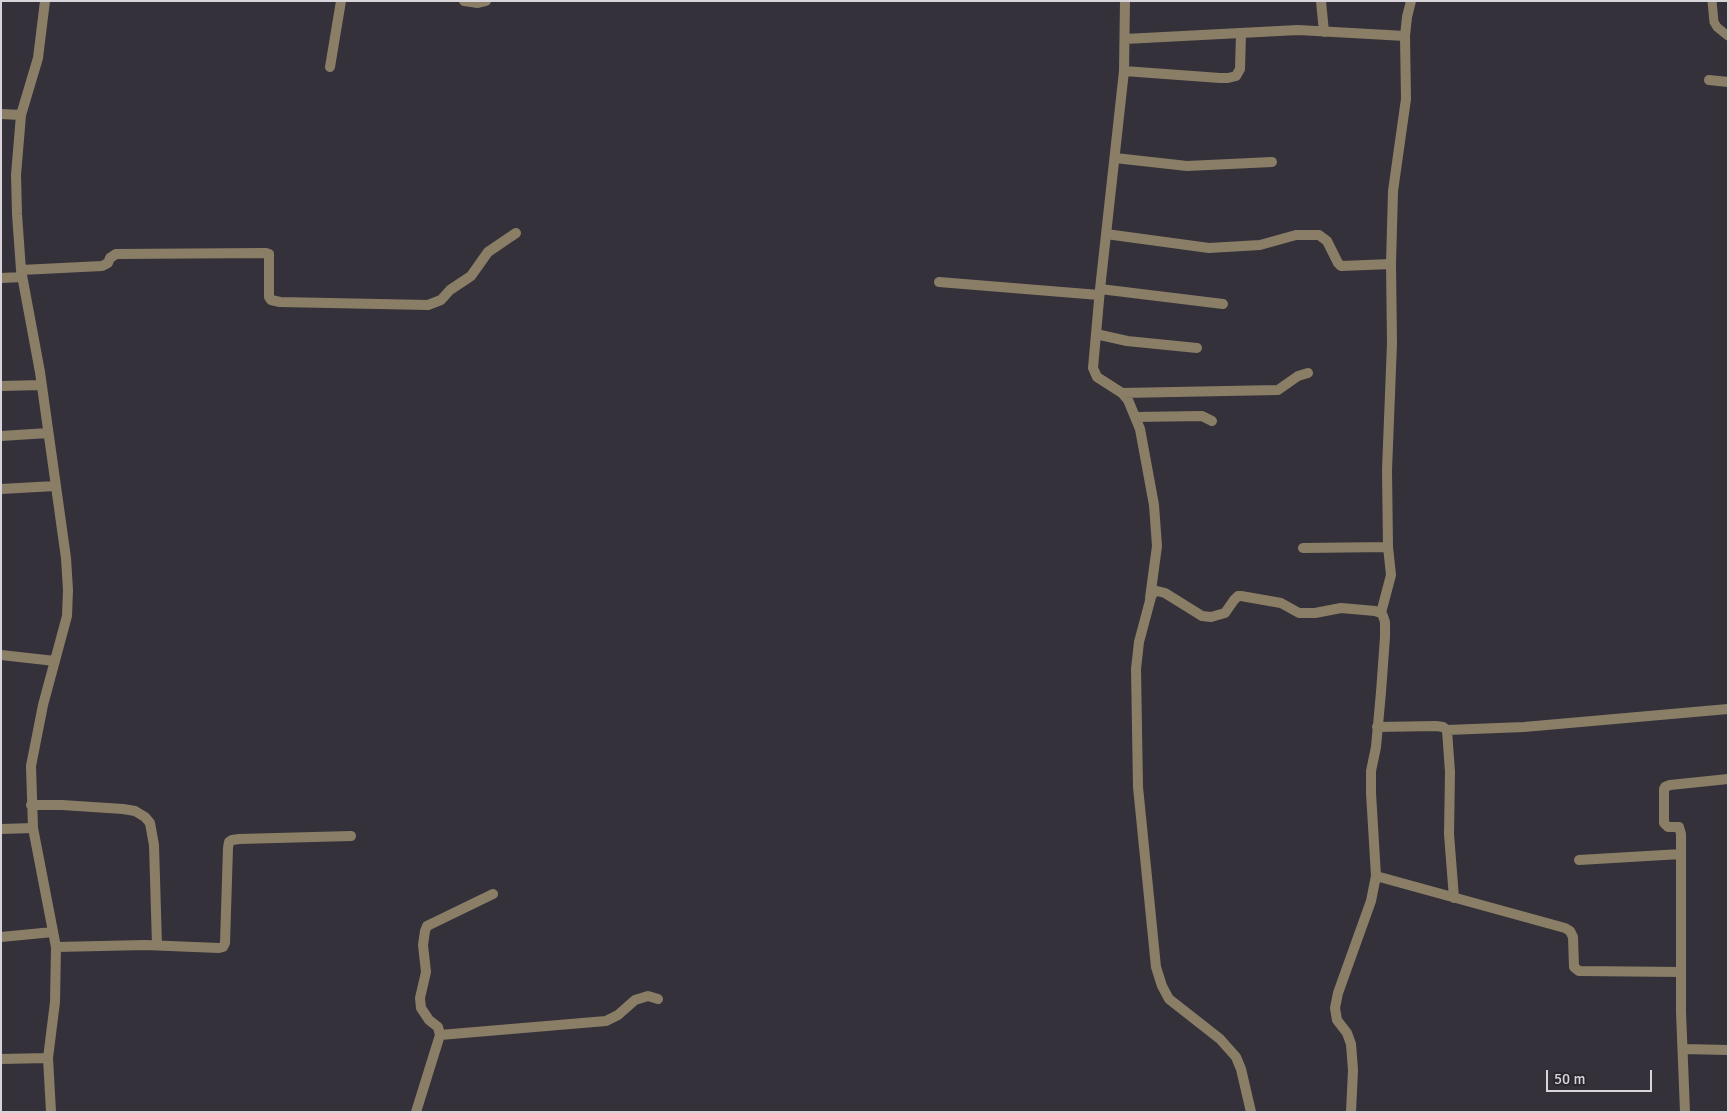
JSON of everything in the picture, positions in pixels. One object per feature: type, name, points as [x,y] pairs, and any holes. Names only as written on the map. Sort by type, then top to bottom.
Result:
[{"type":"street","points":[[45,1],[38,58],[21,115],[16,175],[16,214],[22,274],[42,385],[66,558],[68,590],[67,616],[36,735],[32,766],[31,805],[33,828],[56,947],[55,1002],[48,1058],[51,1112]]},
{"type":"street","points":[[330,67],[341,1]]},
{"type":"street","points":[[464,1],[478,3],[486,1]]},
{"type":"street","points":[[1125,1],[1124,71],[1099,292],[1094,373],[1097,377],[1122,393],[1128,400],[1140,429],[1154,505],[1158,546],[1150,601]]},
{"type":"street","points":[[1321,1],[1324,32]]},
{"type":"street","points":[[1350,1110],[1353,1070],[1351,1044],[1347,1033],[1337,1020],[1335,1008],[1338,993],[1371,901],[1376,876],[1371,771],[1378,727],[1385,637],[1385,622],[1381,613],[1392,575],[1388,547],[1387,470],[1392,343],[1391,264],[1393,191],[1406,98],[1405,36],[1411,1]]},
{"type":"street","points":[[1125,39],[1298,30],[1405,36]]},
{"type":"street","points":[[1124,71],[1220,78],[1236,76],[1240,69],[1241,33]]},
{"type":"street","points":[[1709,80],[1728,82]]},
{"type":"street","points":[[1,114],[21,115]]},
{"type":"street","points":[[1115,158],[1187,166],[1272,162]]},
{"type":"street","points":[[1,278],[102,266],[108,263],[110,258],[116,254],[266,253],[269,254],[269,297],[271,300],[280,302],[428,305],[441,300],[450,290],[471,276],[488,252],[516,233]]},
{"type":"street","points":[[1106,234],[1209,248],[1260,245],[1296,235],[1319,235],[1327,241],[1341,266],[1391,264]]},
{"type":"street","points":[[939,282],[1099,292],[1223,304]]},
{"type":"street","points":[[1096,334],[1127,341],[1197,348]]},
{"type":"street","points":[[1122,393],[1278,390],[1298,376],[1308,373]]},
{"type":"street","points":[[1,386],[42,385]]},
{"type":"street","points":[[1136,417],[1202,416],[1212,421]]},
{"type":"street","points":[[1,436],[48,433]]},
{"type":"street","points":[[1,489],[55,486]]},
{"type":"street","points":[[1303,548],[1388,547]]},
{"type":"street","points":[[1251,1112],[1241,1069],[1236,1058],[1220,1039],[1170,999],[1162,986],[1156,967],[1138,786],[1136,679],[1139,642],[1150,601],[1153,593],[1157,591],[1165,593],[1202,616],[1211,618],[1225,613],[1238,596],[1280,603],[1299,613],[1315,613],[1342,608],[1381,613]]},
{"type":"street","points":[[1,655],[55,661]]},
{"type":"street","points":[[1378,727],[1436,726],[1447,730],[1533,727],[1728,709]]},
{"type":"street","points":[[1447,730],[1450,772],[1449,834],[1454,898]]},
{"type":"street","points":[[1685,1112],[1681,829],[1676,826],[1668,827],[1664,824],[1664,788],[1670,785],[1728,779]]},
{"type":"street","points":[[31,805],[124,809],[135,811],[145,817],[150,823],[153,832],[155,853],[157,945]]},
{"type":"street","points":[[1,829],[33,828]]},
{"type":"street","points":[[56,947],[157,945],[223,947],[228,848],[232,840],[351,836]]},
{"type":"street","points":[[1579,860],[1682,854]]},
{"type":"street","points":[[1376,876],[1565,928],[1570,931],[1573,937],[1574,967],[1579,971],[1682,972]]},
{"type":"street","points":[[416,1112],[440,1035],[440,1030],[429,1020],[421,1008],[420,1002],[426,972],[423,945],[424,931],[427,926],[493,894]]},
{"type":"street","points":[[1,937],[53,932]]},
{"type":"street","points":[[440,1035],[606,1021],[618,1015],[635,1000],[648,996],[658,998]]},
{"type":"street","points":[[1683,1049],[1728,1050]]},
{"type":"street","points":[[1,1059],[48,1058]]},
{"type":"lane","points":[[1712,1],[1716,27],[1728,36]]}]
